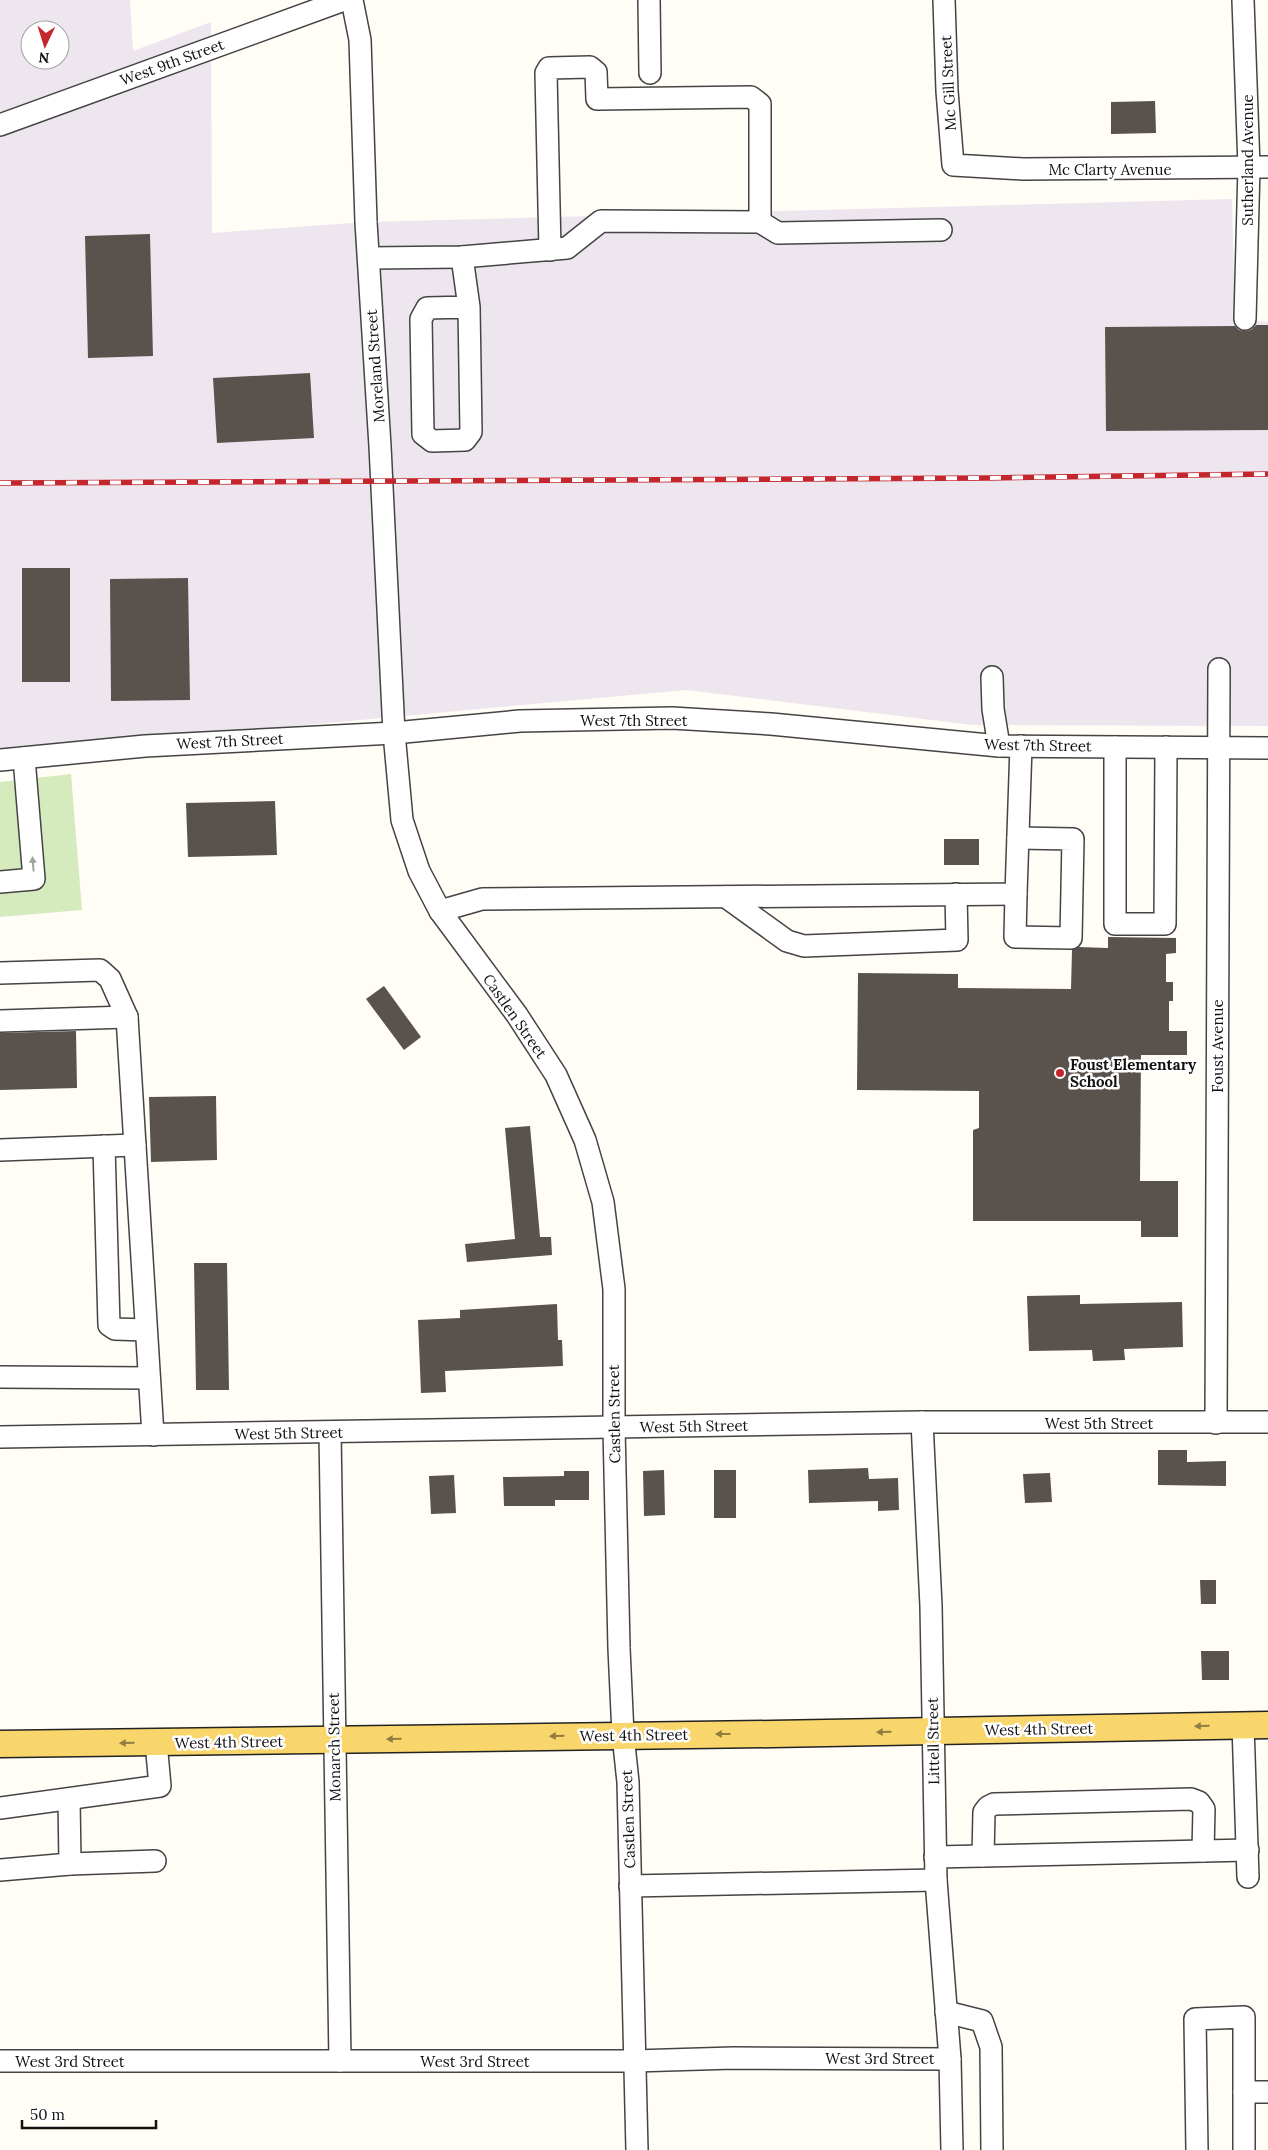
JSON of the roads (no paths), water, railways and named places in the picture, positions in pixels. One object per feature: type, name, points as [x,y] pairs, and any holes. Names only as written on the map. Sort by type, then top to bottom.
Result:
[{"type":"main road","name":"West 4th Street","points":[[0,1744],[933,1732],[1256,1725]]},
{"type":"street","name":"West 9th Street","points":[[0,125],[302,7],[344,0]]},
{"type":"street","name":"Moreland Street","points":[[352,0],[360,40],[369,258],[394,733]]},
{"type":"street","points":[[650,0],[650,73]]},
{"type":"street","name":"Mc Gill Street","points":[[944,0],[947,91],[953,165]]},
{"type":"street","name":"Sutherland Avenue","points":[[1243,0],[1259,167],[1245,319]]},
{"type":"street","points":[[550,250],[546,73],[549,68],[590,67],[596,72],[597,99],[751,97],[760,104],[760,222]]},
{"type":"street","name":"Mc Clarty Avenue","points":[[953,165],[1023,169],[1259,167]]},
{"type":"street","points":[[369,258],[462,257],[567,248],[601,221],[760,222],[778,233],[941,230]]},
{"type":"street","points":[[462,257],[469,307],[471,432],[465,440],[432,441],[423,434],[421,318],[428,308],[469,307]]},
{"type":"street","name":"Foust Avenue","points":[[1216,1423],[1217,747],[1219,669]]},
{"type":"street","points":[[992,677],[993,709],[999,746]]},
{"type":"street","name":"West 7th Street","points":[[0,760],[145,746],[394,733],[520,721],[672,718],[771,724],[999,746],[1268,748]]},
{"type":"street","name":"Castlen Street","points":[[394,733],[402,820],[418,871],[440,911],[517,1015],[556,1075],[585,1140],[603,1202],[614,1289],[614,1428],[623,1735],[628,1782],[637,2150]]},
{"type":"street","points":[[1018,838],[1073,839],[1071,938],[1015,937],[1016,894],[1021,746]]},
{"type":"street","points":[[1115,747],[1115,924],[1165,924],[1166,747]]},
{"type":"street","points":[[0,882],[34,879],[24,758]]},
{"type":"street","points":[[726,897],[787,941],[804,946],[957,940],[956,894]]},
{"type":"street","points":[[440,911],[482,899],[1016,894]]},
{"type":"street","points":[[0,973],[100,970],[110,979],[127,1017],[152,1435]]},
{"type":"street","points":[[0,1021],[127,1017]]},
{"type":"street","points":[[0,1150],[135,1145]]},
{"type":"street","points":[[104,1146],[109,1325],[115,1329],[146,1330]]},
{"type":"street","points":[[0,1377],[149,1378]]},
{"type":"street","name":"West 5th Street","points":[[0,1437],[922,1422],[1268,1422]]},
{"type":"street","name":"Littell Street","points":[[922,1422],[931,1606],[935,1857],[950,2058],[952,2150]]},
{"type":"street","name":"Monarch Street","points":[[330,1432],[340,2062]]},
{"type":"street","points":[[1248,1877],[1256,1725]]},
{"type":"street","points":[[0,1808],[160,1786],[156,1742]]},
{"type":"street","points":[[69,1799],[70,1864]]},
{"type":"street","points":[[983,1856],[984,1812],[994,1804],[1191,1799],[1199,1802],[1204,1809],[1203,1851]]},
{"type":"street","points":[[935,1857],[1248,1850]]},
{"type":"street","points":[[0,1870],[70,1864],[155,1861]]},
{"type":"street","points":[[630,1886],[936,1880]]},
{"type":"street","points":[[946,2012],[982,2021],[991,2047],[992,2150]]},
{"type":"street","points":[[1197,2150],[1195,2019],[1244,2017],[1244,2150]]},
{"type":"street","name":"West 3rd Street","points":[[0,2061],[340,2062],[950,2058]]},
{"type":"street","points":[[1244,2092],[1268,2092]]},
{"type":"railway","points":[[0,483],[989,478],[1268,474]]},
{"type":"place","name":"Foust Elementary School","points":[[1060,1073]]}]
